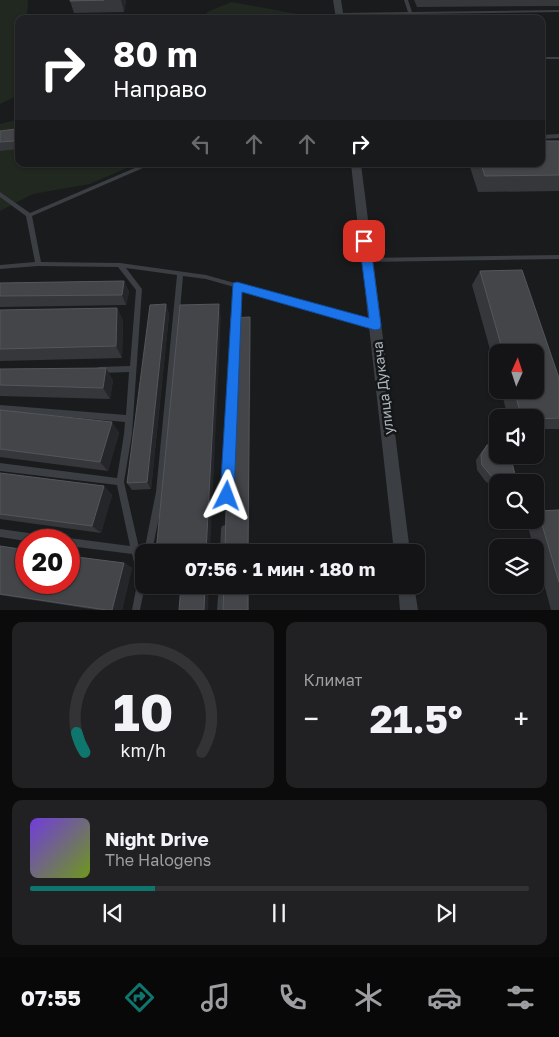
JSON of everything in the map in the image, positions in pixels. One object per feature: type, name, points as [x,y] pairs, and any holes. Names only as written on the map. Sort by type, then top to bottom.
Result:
[{"type":"street","points":[[337,0],[339,15]]},
{"type":"street","name":"улица Дукача","points":[[356,167],[401,544]]},
{"type":"street","points":[[407,594],[409,610]]},
{"type":"lane","points":[[406,0],[410,14]]},
{"type":"lane","points":[[386,15],[559,11]]},
{"type":"lane","points":[[545,58],[559,58]]},
{"type":"lane","points":[[545,136],[559,136]]},
{"type":"lane","points":[[29,215],[141,167]]},
{"type":"lane","points":[[0,194],[29,215],[38,264]]},
{"type":"lane","points":[[366,260],[559,257]]},
{"type":"lane","points":[[0,267],[38,264],[120,265],[195,275],[375,325]]},
{"type":"lane","points":[[120,265],[139,289],[129,420],[120,482],[135,544]]},
{"type":"lane","points":[[150,544],[160,492],[180,273]]},
{"type":"lane","points":[[235,336],[237,286]]},
{"type":"lane","points":[[95,370],[133,370]]},
{"type":"lane","points":[[0,408],[129,420]]},
{"type":"lane","points":[[0,467],[120,482]]},
{"type":"lane","points":[[225,544],[226,523]]},
{"type":"lane","points":[[0,534],[15,536]]},
{"type":"lane","points":[[80,543],[135,551]]},
{"type":"lane","points":[[136,610],[139,594]]},
{"type":"lane","points":[[222,610],[223,594]]},
{"type":"shaded area","points":[[0,0],[28,0],[27,15],[15,15],[15,97],[0,104]]},
{"type":"shaded area","points":[[232,2],[303,15],[207,15],[207,12]]},
{"type":"shaded area","points":[[15,120],[15,167],[129,167],[90,184],[33,194],[0,211],[0,124]]},
{"type":"building","points":[[70,0],[104,0],[70,1]]},
{"type":"building","points":[[15,129],[14,141],[0,142],[0,131]]},
{"type":"building","points":[[545,141],[559,141],[559,175],[485,176],[482,167],[545,167]]},
{"type":"building","points":[[522,270],[559,378],[559,418],[544,419],[544,409],[519,409],[517,399],[544,399],[544,344],[501,344],[480,271]]},
{"type":"building","points":[[124,281],[122,295],[0,296],[0,283]]},
{"type":"building","points":[[166,304],[147,482],[127,483],[150,305]]},
{"type":"building","points":[[219,304],[206,544],[157,544],[180,305]]},
{"type":"building","points":[[117,308],[116,346],[0,349],[0,310]]},
{"type":"building","points":[[250,317],[248,544],[225,544],[231,318]]},
{"type":"building","points":[[106,368],[103,388],[0,385],[0,369]]},
{"type":"building","points":[[0,410],[112,422],[100,462],[0,449]]},
{"type":"building","points":[[489,445],[489,464],[512,464],[515,474],[490,474],[482,465],[481,455]]},
{"type":"building","points":[[0,473],[104,486],[92,526],[0,514]]},
{"type":"building","points":[[559,510],[559,582],[543,529],[544,511]]},
{"type":"building","points":[[0,546],[15,548],[15,594],[80,594],[80,557],[124,563],[112,610],[0,594]]},
{"type":"building","points":[[180,594],[205,594],[204,610],[179,610]]},
{"type":"building","points":[[224,594],[248,594],[248,610],[223,610]]},
{"type":"route","points":[[227,496],[237,286],[375,325],[364,241]]}]
